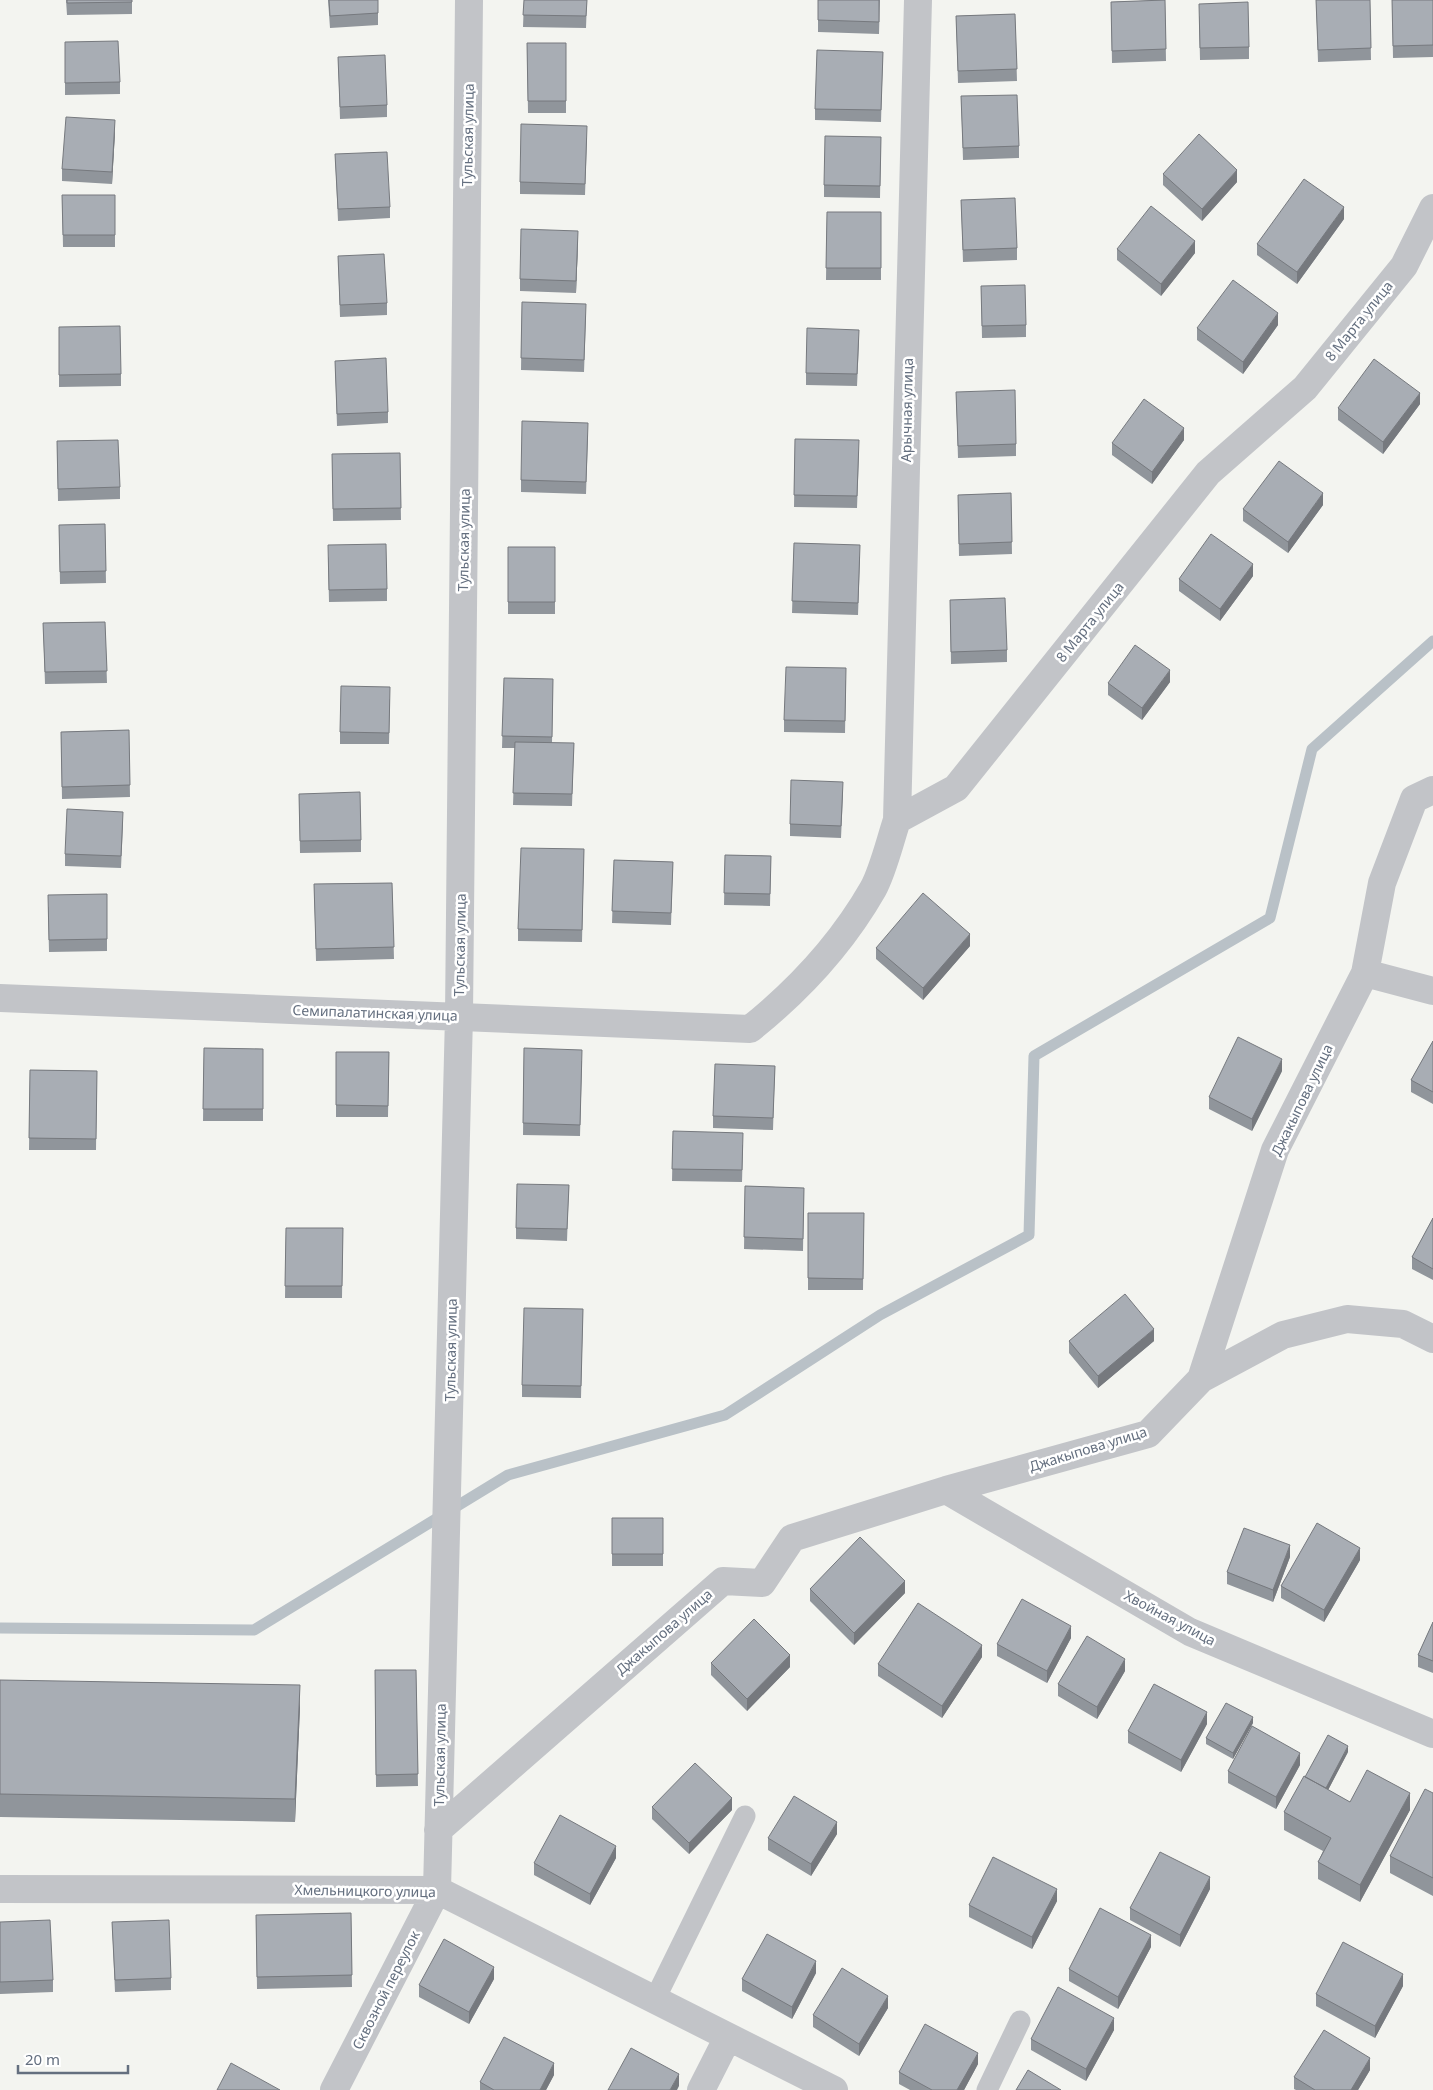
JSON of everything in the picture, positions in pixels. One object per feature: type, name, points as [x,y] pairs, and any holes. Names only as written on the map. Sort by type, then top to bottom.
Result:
[{"type":"street","name":"Тульская улица","points":[[437,1890],[459,1016],[469,0]]},
{"type":"street","name":"Арычная улица","points":[[897,820],[918,0]]},
{"type":"street","name":"8 Марта улица","points":[[897,820],[956,788],[1208,473],[1305,388],[1404,266],[1433,208]]},
{"type":"street","name":"Джакыпова улица","points":[[438,1830],[723,1581],[762,1584],[792,1538],[946,1490],[1148,1434],[1201,1379],[1275,1150],[1365,974],[1385,875],[1414,799],[1433,790]]},
{"type":"street","name":"Семипалатинская улица","points":[[0,998],[750,1028],[785,1000],[827,956],[873,888],[897,820]]},
{"type":"street","points":[[1365,974],[1433,991]]},
{"type":"street","points":[[1201,1379],[1283,1335],[1347,1319],[1403,1324],[1433,1339]]},
{"type":"street","name":"Хвойная улица","points":[[946,1490],[1190,1632],[1433,1734]]},
{"type":"street","name":"Хмельницкого улица","points":[[0,1889],[437,1890],[834,2090]]},
{"type":"street","name":"Сквозной переулок","points":[[334,2090],[437,1890]]},
{"type":"street","points":[[701,2090],[728,2037]]},
{"type":"lane","points":[[655,1999],[745,1816]]},
{"type":"lane","points":[[987,2090],[1020,2021]]},
{"type":"building","points":[[67,0],[132,0],[132,2],[67,3]]},
{"type":"building","points":[[329,0],[378,0],[378,13],[330,16]]},
{"type":"building","points":[[524,0],[587,0],[586,16],[523,15]]},
{"type":"building","points":[[818,0],[879,0],[879,22],[818,20]]},
{"type":"building","points":[[1165,0],[1166,49],[1112,51],[1111,2]]},
{"type":"building","points":[[1316,0],[1370,0],[1371,48],[1318,50]]},
{"type":"building","points":[[1392,0],[1433,0],[1433,45],[1393,46]]},
{"type":"building","points":[[1248,2],[1249,47],[1200,48],[1199,4]]},
{"type":"building","points":[[1015,14],[1017,69],[958,71],[956,16]]},
{"type":"building","points":[[118,41],[120,82],[65,83],[65,42]]},
{"type":"building","points":[[527,43],[566,43],[566,101],[528,101]]},
{"type":"building","points":[[817,50],[883,52],[881,110],[815,109]]},
{"type":"building","points":[[385,55],[387,105],[340,107],[338,57]]},
{"type":"building","points":[[1017,95],[1019,146],[963,148],[961,96]]},
{"type":"building","points":[[66,117],[115,120],[112,172],[62,169]]},
{"type":"building","points":[[521,124],[587,126],[585,184],[520,182]]},
{"type":"building","points":[[1199,134],[1237,170],[1202,209],[1163,174]]},
{"type":"building","points":[[825,136],[881,137],[880,186],[824,185]]},
{"type":"building","points":[[387,152],[390,207],[338,209],[335,154]]},
{"type":"building","points":[[1304,179],[1344,207],[1297,272],[1257,244]]},
{"type":"building","points":[[62,195],[115,195],[115,235],[63,235]]},
{"type":"building","points":[[1015,198],[1017,248],[963,250],[961,200]]},
{"type":"building","points":[[1151,206],[1195,241],[1161,284],[1117,249]]},
{"type":"building","points":[[827,212],[881,212],[881,268],[826,268]]},
{"type":"building","points":[[521,229],[578,231],[576,281],[520,279]]},
{"type":"building","points":[[384,254],[387,303],[340,305],[338,256]]},
{"type":"building","points":[[1233,280],[1278,313],[1243,362],[1197,328]]},
{"type":"building","points":[[1025,285],[1026,325],[982,326],[981,286]]},
{"type":"building","points":[[522,302],[586,304],[584,360],[521,358]]},
{"type":"building","points":[[120,326],[121,374],[59,375],[59,327]]},
{"type":"building","points":[[807,328],[859,330],[857,374],[806,373]]},
{"type":"building","points":[[386,358],[388,412],[337,414],[335,361]]},
{"type":"building","points":[[1374,359],[1420,393],[1383,442],[1338,408]]},
{"type":"building","points":[[1015,390],[1016,444],[958,446],[956,392]]},
{"type":"building","points":[[1144,399],[1184,428],[1152,472],[1112,443]]},
{"type":"building","points":[[522,421],[588,423],[586,482],[521,480]]},
{"type":"building","points":[[795,439],[859,440],[857,496],[794,495]]},
{"type":"building","points":[[118,440],[120,487],[58,489],[57,441]]},
{"type":"building","points":[[400,453],[401,508],[333,509],[332,454]]},
{"type":"building","points":[[1279,461],[1323,493],[1288,542],[1243,509]]},
{"type":"building","points":[[1011,493],[1012,542],[959,544],[958,495]]},
{"type":"building","points":[[105,524],[106,571],[60,572],[59,525]]},
{"type":"building","points":[[1211,534],[1253,564],[1220,609],[1179,579]]},
{"type":"building","points":[[794,543],[860,545],[858,603],[792,601]]},
{"type":"building","points":[[386,544],[387,589],[329,590],[328,545]]},
{"type":"building","points":[[508,547],[555,547],[555,602],[508,602]]},
{"type":"building","points":[[1005,598],[1007,650],[951,652],[950,600]]},
{"type":"building","points":[[105,622],[107,671],[45,672],[43,623]]},
{"type":"building","points":[[1135,645],[1170,670],[1142,708],[1108,683]]},
{"type":"building","points":[[786,667],[846,668],[845,721],[784,720]]},
{"type":"building","points":[[504,678],[553,679],[552,737],[502,736]]},
{"type":"building","points":[[341,686],[390,687],[389,733],[340,732]]},
{"type":"building","points":[[129,730],[130,785],[62,787],[61,732]]},
{"type":"building","points":[[515,742],[574,743],[572,794],[513,793]]},
{"type":"building","points":[[791,780],[843,782],[841,826],[790,824]]},
{"type":"building","points":[[360,792],[361,840],[300,841],[299,794]]},
{"type":"building","points":[[67,809],[123,812],[121,856],[65,854]]},
{"type":"building","points":[[521,848],[584,849],[582,930],[518,929]]},
{"type":"building","points":[[725,855],[771,856],[770,894],[724,893]]},
{"type":"building","points":[[614,860],[673,862],[671,913],[612,911]]},
{"type":"building","points":[[392,883],[394,947],[316,949],[314,884]]},
{"type":"building","points":[[923,893],[970,934],[923,988],[876,948]]},
{"type":"building","points":[[107,894],[107,939],[49,940],[48,895]]},
{"type":"building","points":[[1238,1037],[1282,1059],[1252,1119],[1209,1097]]},
{"type":"building","points":[[1433,1041],[1433,1092],[1411,1080]]},
{"type":"building","points":[[204,1048],[263,1049],[263,1109],[203,1109]]},
{"type":"building","points":[[524,1048],[582,1050],[580,1125],[523,1123]]},
{"type":"building","points":[[336,1052],[389,1052],[388,1106],[336,1105]]},
{"type":"building","points":[[715,1064],[775,1066],[773,1118],[713,1116]]},
{"type":"building","points":[[30,1070],[97,1071],[96,1139],[29,1138]]},
{"type":"building","points":[[673,1131],[743,1133],[742,1170],[672,1169]]},
{"type":"building","points":[[517,1184],[569,1185],[567,1229],[516,1228]]},
{"type":"building","points":[[745,1186],[804,1188],[803,1239],[744,1237]]},
{"type":"building","points":[[808,1213],[864,1213],[863,1279],[808,1278]]},
{"type":"building","points":[[1433,1218],[1433,1269],[1412,1257]]},
{"type":"building","points":[[286,1228],[343,1228],[342,1286],[285,1286]]},
{"type":"building","points":[[1125,1294],[1154,1329],[1098,1376],[1069,1341]]},
{"type":"building","points":[[524,1308],[583,1309],[581,1386],[522,1385]]},
{"type":"building","points":[[612,1518],[663,1518],[663,1554],[612,1554]]},
{"type":"building","points":[[1317,1523],[1360,1548],[1324,1610],[1281,1586]]},
{"type":"building","points":[[1244,1528],[1290,1545],[1273,1590],[1227,1572]]},
{"type":"building","points":[[860,1537],[905,1581],[854,1633],[810,1589]]},
{"type":"building","points":[[1022,1599],[1071,1626],[1047,1671],[997,1644]]},
{"type":"building","points":[[918,1603],[982,1645],[942,1706],[878,1664]]},
{"type":"building","points":[[754,1619],[790,1655],[747,1699],[711,1663]]},
{"type":"building","points":[[1433,1622],[1433,1661],[1418,1655]]},
{"type":"building","points":[[1087,1636],[1125,1659],[1097,1707],[1058,1684]]},
{"type":"building","points":[[375,1670],[416,1670],[418,1774],[376,1775]]},
{"type":"building","points":[[0,1680],[300,1685],[295,1799],[0,1794]]},
{"type":"building","points":[[1154,1684],[1207,1712],[1181,1760],[1128,1731]]},
{"type":"building","points":[[1226,1703],[1253,1717],[1233,1753],[1206,1738]]},
{"type":"building","points":[[1252,1726],[1300,1753],[1276,1797],[1228,1771]]},
{"type":"building","points":[[1328,1735],[1348,1746],[1326,1788],[1305,1777]]},
{"type":"building","points":[[695,1763],[732,1798],[689,1843],[652,1807]]},
{"type":"building","points":[[1367,1770],[1410,1793],[1360,1885],[1318,1862],[1331,1838],[1284,1812],[1304,1776],[1350,1802]]},
{"type":"building","points":[[1425,1789],[1433,1793],[1433,1878],[1390,1856]]},
{"type":"building","points":[[794,1796],[837,1822],[811,1864],[768,1838]]},
{"type":"building","points":[[560,1815],[616,1846],[590,1894],[534,1863]]},
{"type":"building","points":[[1160,1852],[1210,1877],[1180,1935],[1130,1908]]},
{"type":"building","points":[[993,1857],[1057,1889],[1032,1937],[969,1905]]},
{"type":"building","points":[[1100,1908],[1151,1935],[1118,1997],[1069,1969]]},
{"type":"building","points":[[351,1913],[352,1975],[257,1977],[256,1915]]},
{"type":"building","points":[[50,1920],[53,1980],[0,1982],[0,1922]]},
{"type":"building","points":[[169,1920],[171,1978],[115,1980],[112,1922]]},
{"type":"building","points":[[767,1934],[816,1961],[792,2007],[742,1979]]},
{"type":"building","points":[[444,1939],[494,1967],[469,2012],[419,1985]]},
{"type":"building","points":[[1343,1942],[1403,1974],[1375,2026],[1316,1994]]},
{"type":"building","points":[[842,1968],[888,1996],[859,2044],[813,2015]]},
{"type":"building","points":[[1058,1987],[1114,2018],[1086,2069],[1031,2039]]},
{"type":"building","points":[[925,2024],[978,2053],[957,2090],[932,2090],[899,2072]]},
{"type":"building","points":[[1324,2030],[1370,2058],[1351,2090],[1315,2090],[1294,2077]]},
{"type":"building","points":[[504,2037],[554,2063],[540,2090],[494,2090],[480,2082]]},
{"type":"building","points":[[631,2048],[679,2074],[670,2090],[608,2090]]},
{"type":"building","points":[[231,2063],[280,2090],[217,2090]]},
{"type":"building","points":[[1028,2070],[1061,2090],[1016,2090]]},
{"type":"waterway","points":[[0,1628],[254,1630],[508,1475],[725,1415],[880,1315],[1029,1235],[1034,1056],[1270,918],[1312,749],[1433,641]]}]
